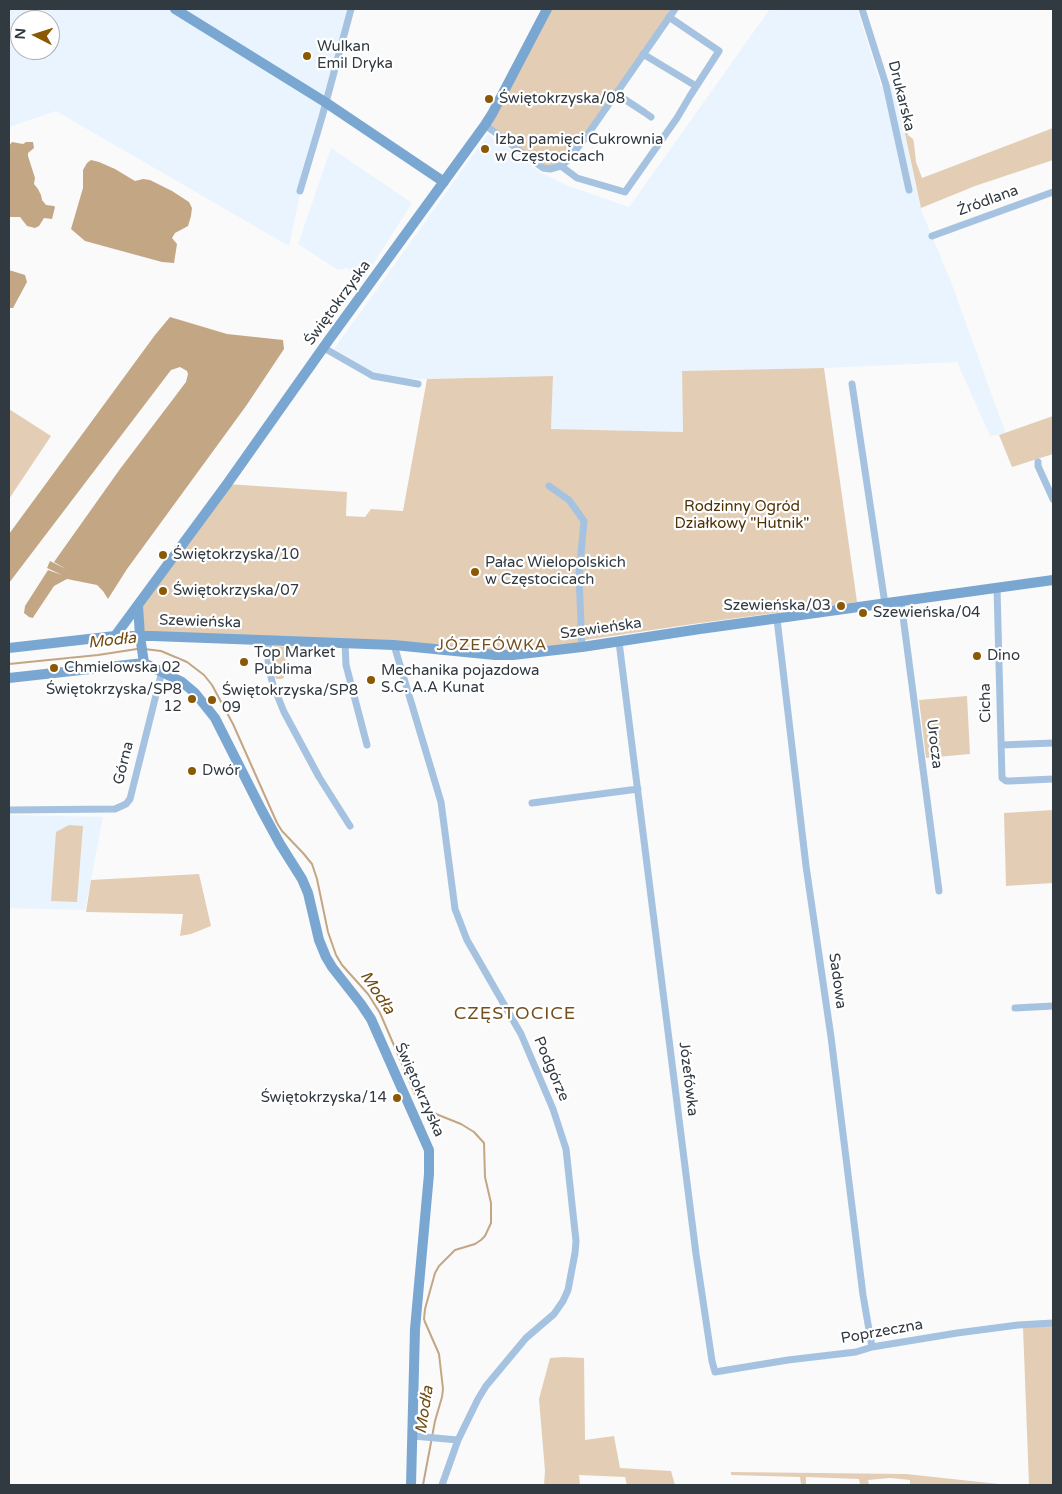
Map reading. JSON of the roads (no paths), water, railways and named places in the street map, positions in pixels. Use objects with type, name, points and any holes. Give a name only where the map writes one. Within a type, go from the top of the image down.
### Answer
[{"type":"street","points":[[175,9],[325,102],[410,160],[446,179]]},
{"type":"street","points":[[300,191],[351,9]]},
{"type":"street","name":"Świętokrzyska","points":[[114,636],[138,606],[485,125],[546,9]]},
{"type":"street","points":[[485,125],[543,168],[550,169],[561,166],[588,134],[675,9]]},
{"type":"street","name":"Drukarska","points":[[862,9],[886,85],[908,190]]},
{"type":"street","points":[[561,166],[577,178],[625,192],[677,118],[719,51],[669,17]]},
{"type":"street","points":[[643,54],[696,86]]},
{"type":"street","points":[[615,94],[651,117]]},
{"type":"street","name":"Źródlana","points":[[932,236],[1053,192]]},
{"type":"street","points":[[324,348],[373,376],[418,384]]},
{"type":"street","points":[[852,384],[885,604]]},
{"type":"street","points":[[1038,462],[1040,471],[1053,499]]},
{"type":"street","points":[[549,486],[569,500],[584,521],[579,574],[582,647]]},
{"type":"street","name":"Szewieńska","points":[[142,649],[269,640],[394,645],[495,655],[513,655],[619,642],[1053,580]]},
{"type":"street","name":"Cicha","points":[[997,588],[1002,778],[1006,781],[1053,779]]},
{"type":"street","name":"Urocza","points":[[901,601],[939,891]]},
{"type":"street","points":[[138,606],[142,649]]},
{"type":"street","name":"Sadowa","points":[[777,619],[806,866],[831,1037],[872,1347]]},
{"type":"street","points":[[9,648],[114,636],[142,649]]},
{"type":"street","points":[[269,640],[268,664],[273,684],[284,712],[314,769],[350,826]]},
{"type":"street","name":"Józefówka","points":[[619,642],[696,1254],[715,1372]]},
{"type":"street","points":[[345,643],[346,665],[366,745]]},
{"type":"street","name":"Podgórze","points":[[394,645],[441,802],[455,909],[467,940],[521,1034],[553,1109],[566,1149],[575,1227],[575,1253],[568,1290],[563,1302],[554,1314],[526,1338],[478,1398],[458,1440],[442,1485]]},
{"type":"street","points":[[9,678],[142,649]]},
{"type":"street","name":"Świętokrzyska","points":[[142,649],[162,671],[182,682],[195,693],[215,718],[261,810],[302,879],[308,893],[319,940],[326,957],[371,1019],[429,1150],[429,1174],[414,1329],[416,1436],[411,1485]]},
{"type":"street","name":"Górna","points":[[9,810],[115,809],[126,804],[130,799],[162,671]]},
{"type":"street","points":[[1001,744],[1053,742]]},
{"type":"street","points":[[532,802],[638,789]]},
{"type":"street","points":[[1015,1008],[1053,1006]]},
{"type":"street","name":"Poprzeczna","points":[[715,1372],[788,1360],[856,1352],[872,1347],[1018,1325],[1053,1322]]},
{"type":"street","points":[[416,1436],[458,1440]]},
{"type":"waterway","name":"Modła","points":[[9,664],[137,649]]},
{"type":"waterway","name":"Modła","points":[[144,649],[161,651],[187,662],[204,675],[212,685],[233,724],[277,823],[312,864],[328,932],[336,955],[342,965],[368,994],[380,1013],[415,1094],[431,1112],[461,1124],[474,1132],[484,1143],[485,1177],[491,1203],[491,1223],[481,1240],[475,1244],[455,1250],[439,1266],[435,1273],[425,1309],[424,1319],[439,1354],[443,1389],[423,1485]]},
{"type":"place","name":"Wulkan Emil Dryka","points":[[307,56]]},
{"type":"place","name":"Świętokrzyska/08","points":[[489,99]]},
{"type":"place","name":"Izba pamięci Cukrownia w Częstocicach","points":[[485,149]]},
{"type":"place","name":"Świętokrzyska/10","points":[[163,555]]},
{"type":"place","name":"Pałac Wielopolskich w Częstocicach","points":[[475,572]]},
{"type":"place","name":"Świętokrzyska/07","points":[[163,591]]},
{"type":"place","name":"Szewieńska/03","points":[[841,606]]},
{"type":"place","name":"Szewieńska/04","points":[[863,613]]},
{"type":"place","name":"Dino","points":[[977,656]]},
{"type":"place","name":"Top Market Publima","points":[[244,662]]},
{"type":"place","name":"Chmielowska 02","points":[[54,668]]},
{"type":"place","name":"Mechanika pojazdowa S.C. A.A Kunat","points":[[371,680]]},
{"type":"place","name":"Świętokrzyska/SP8 12","points":[[192,699]]},
{"type":"place","name":"Świętokrzyska/SP8 09","points":[[212,700]]},
{"type":"place","name":"Dwór","points":[[192,771]]},
{"type":"place","name":"Świętokrzyska/14","points":[[397,1098]]},
{"type":"district","name":"JÓZEFÓWKA","points":[[492,646]]},
{"type":"district","name":"CZĘSTOCICE","points":[[515,1014]]},
{"type":"park label","name":"Rodzinny Ogród Działkowy \"Hutnik\"","points":[[742,516]]}]
